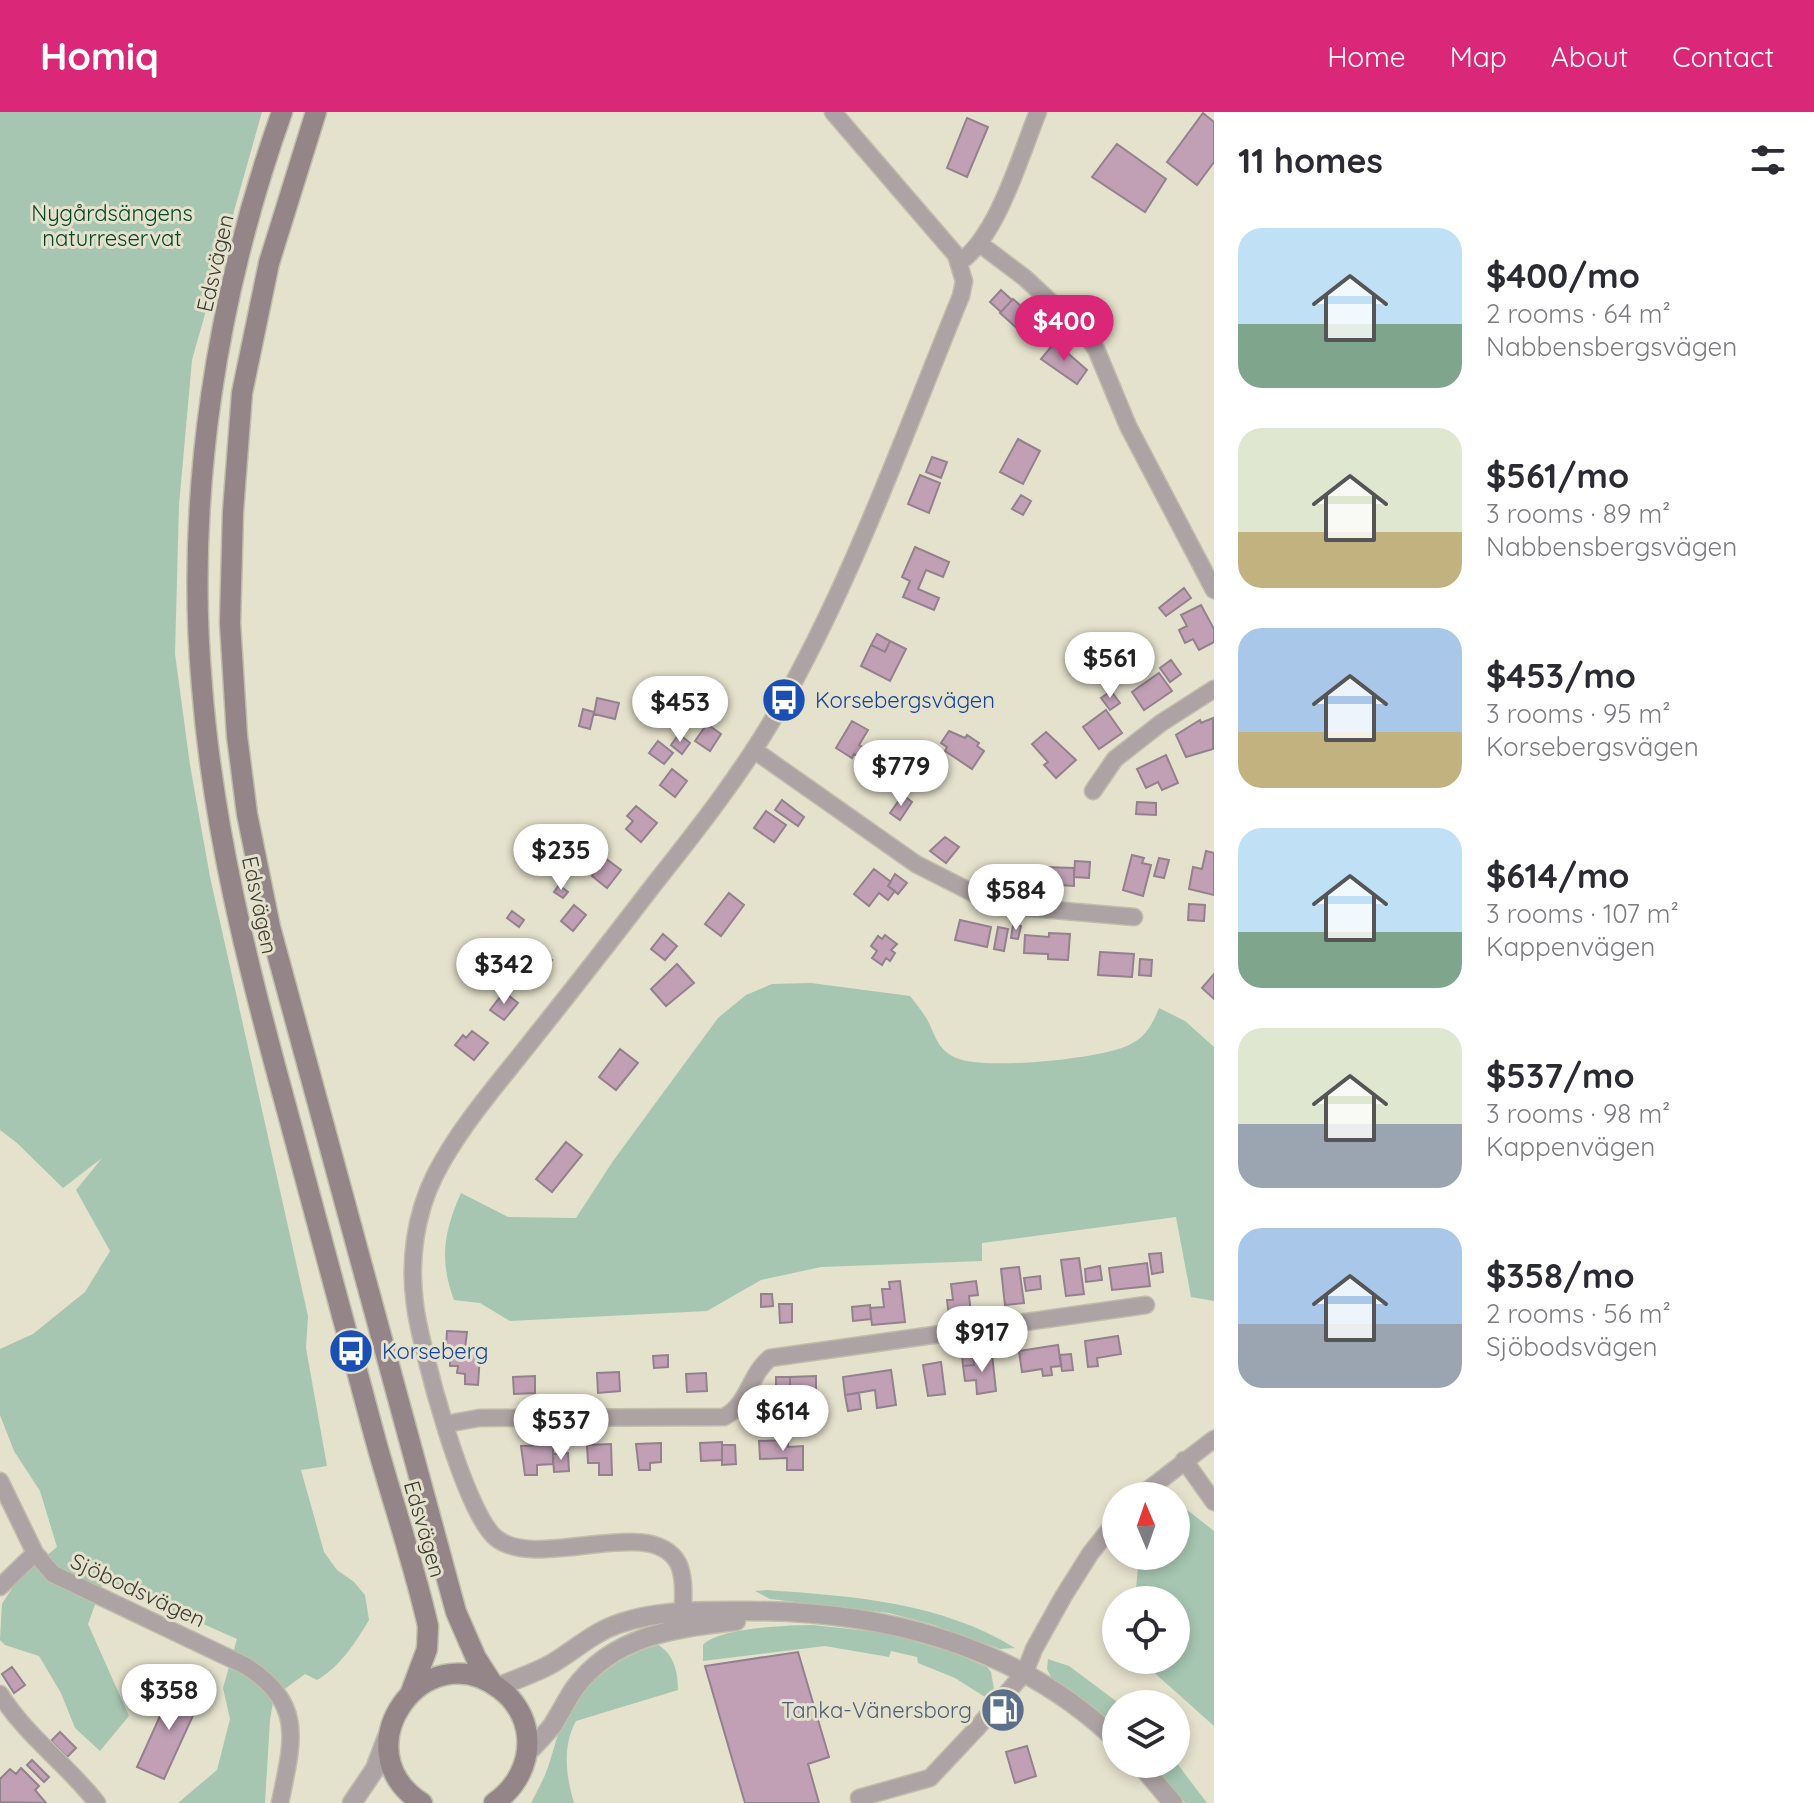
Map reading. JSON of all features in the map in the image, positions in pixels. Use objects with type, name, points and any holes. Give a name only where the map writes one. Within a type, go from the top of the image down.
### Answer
[{"type":"main road","name":"Edsvägen","points":[[282,112],[239,260],[210,393],[200,510],[198,629],[201,683],[213,792],[244,951],[428,1626],[427,1649],[411,1692],[394,1716],[389,1735]]},
{"type":"main road","name":"Edsvägen","points":[[316,112],[269,263],[242,393],[233,512],[230,623],[237,736],[247,814],[270,927],[456,1612],[476,1658],[522,1716],[527,1735],[526,1754]]},
{"type":"main road","points":[[411,1692],[429,1680],[450,1675],[472,1676],[495,1685]]},
{"type":"main road","points":[[389,1735],[389,1756],[396,1776],[408,1793],[422,1803]]},
{"type":"main road","points":[[494,1803],[513,1795],[526,1754]]},
{"type":"street","points":[[683,1612],[680,1567],[674,1557],[656,1545],[518,1547],[497,1539],[477,1514],[421,1339],[413,1284],[416,1231],[434,1177],[478,1110],[689,841],[754,750],[812,647],[862,540],[961,296],[964,281],[960,262],[947,242],[833,112]]},
{"type":"street","points":[[960,262],[980,244],[992,224],[1038,112]]},
{"type":"street","points":[[980,244],[1025,278],[1086,335],[1096,349],[1128,426],[1214,590]]},
{"type":"street","points":[[1093,791],[1115,759],[1161,723],[1214,689]]},
{"type":"street","points":[[754,750],[916,864],[977,895],[1019,907],[1134,917]]},
{"type":"street","points":[[446,1424],[479,1418],[724,1417],[736,1410],[762,1364],[770,1358],[1146,1305]]},
{"type":"street","points":[[1157,1482],[1214,1439]]},
{"type":"street","points":[[1184,1460],[1214,1502]]},
{"type":"street","name":"Sjöbodsvägen","points":[[0,1481],[35,1553],[53,1574],[246,1666],[274,1687],[289,1715],[291,1729],[289,1759],[280,1803]]},
{"type":"street","points":[[859,1798],[930,1778],[1025,1672],[1063,1597],[1102,1539]]},
{"type":"street","points":[[0,1587],[35,1553]]},
{"type":"street","points":[[495,1685],[531,1674],[592,1636],[620,1623],[644,1617],[683,1612],[810,1613],[865,1618],[961,1644],[1025,1672],[1102,1728]]},
{"type":"street","points":[[526,1754],[551,1728],[574,1689],[588,1673],[629,1642],[684,1627],[810,1613]]},
{"type":"street","points":[[476,1658],[491,1668],[531,1674]]},
{"type":"street","points":[[0,1694],[12,1714],[36,1741],[97,1803]]},
{"type":"street","points":[[352,1803],[375,1769],[389,1735]]},
{"type":"street","points":[[1152,1778],[1173,1803]]},
{"type":"green space","name":"Nygårdsängens naturreservat","points":[[0,112],[262,112],[192,360],[179,505],[175,654],[210,877],[308,1316],[306,1348],[327,1466],[301,1470],[324,1552],[337,1570],[365,1595],[369,1620],[347,1653],[325,1675],[317,1680],[305,1674],[274,1697],[265,1803],[178,1803],[217,1770],[230,1719],[223,1688],[237,1639],[104,1580],[88,1624],[129,1716],[100,1751],[75,1728],[61,1693],[39,1656],[5,1645],[0,1640],[2,1604],[18,1579],[57,1547],[40,1491],[14,1451],[0,1415],[0,1349],[33,1334],[85,1292],[110,1251],[76,1190],[102,1158],[63,1188],[0,1130]]},
{"type":"green space","points":[[811,983],[910,996],[940,1045],[952,1056],[966,1061],[1039,1062],[1114,1050],[1135,1042],[1144,1034],[1159,1008],[1185,1021],[1214,1047],[1214,1301],[1191,1297],[1176,1217],[982,1243],[982,1261],[821,1267],[761,1280],[707,1311],[510,1321],[480,1303],[454,1300],[445,1259],[447,1233],[461,1193],[508,1217],[576,1218],[613,1161],[718,1018],[746,995],[772,984]]},
{"type":"green space","points":[[1190,1512],[1214,1531],[1214,1726],[1190,1705],[1190,1690],[1174,1690],[1156,1674],[1190,1674],[1190,1586],[1136,1586],[1138,1570],[1190,1570]]},
{"type":"green space","points":[[755,1591],[863,1599],[926,1611],[957,1620],[1015,1648],[1000,1649],[934,1625],[889,1613],[770,1599]]},
{"type":"green space","points":[[813,1625],[885,1633],[951,1652],[987,1667],[994,1689],[985,1697],[955,1678],[918,1663],[917,1657],[891,1651],[889,1657],[825,1646],[703,1661],[703,1645],[723,1635],[755,1629]]},
{"type":"green space","points":[[658,1645],[668,1653],[674,1664],[678,1690],[576,1721],[567,1751],[574,1803],[531,1803],[574,1703],[594,1681],[617,1663]]},
{"type":"green space","points":[[1048,1659],[1069,1666],[1102,1691],[1102,1714],[1051,1677],[1047,1669]]},
{"type":"green space","points":[[1165,1778],[1188,1778],[1207,1803],[1185,1803]]},
{"type":"building","points":[[1203,113],[1214,122],[1214,162],[1197,185],[1167,162]]},
{"type":"building","points":[[967,118],[988,127],[967,177],[947,168]]},
{"type":"building","points":[[1117,144],[1166,179],[1145,212],[1092,177]]},
{"type":"building","points":[[1001,290],[1012,300],[1001,312],[990,302]]},
{"type":"building","points":[[1013,299],[1041,324],[1028,338],[1000,313]]},
{"type":"building","points":[[1055,342],[1087,370],[1077,384],[1041,359]]},
{"type":"building","points":[[1018,439],[1040,451],[1023,484],[1000,472]]},
{"type":"building","points":[[932,457],[947,462],[941,478],[926,472]]},
{"type":"building","points":[[920,475],[940,483],[929,513],[908,504]]},
{"type":"building","points":[[1021,495],[1031,501],[1023,515],[1012,509]]},
{"type":"building","points":[[915,547],[949,562],[943,577],[926,570],[918,589],[939,598],[934,610],[903,597],[910,581],[902,577]]},
{"type":"building","points":[[1184,588],[1191,598],[1166,616],[1159,608]]},
{"type":"building","points":[[1201,605],[1214,629],[1214,642],[1199,650],[1193,639],[1185,643],[1179,630],[1187,626],[1181,615]]},
{"type":"building","points":[[877,634],[890,641],[885,652],[871,645]]},
{"type":"building","points":[[890,641],[906,649],[890,681],[861,666],[871,645],[885,652]]},
{"type":"building","points":[[1171,660],[1181,674],[1170,682],[1160,668]]},
{"type":"building","points":[[1159,673],[1172,691],[1144,710],[1132,692]]},
{"type":"building","points":[[1111,691],[1120,703],[1110,710],[1101,698]]},
{"type":"building","points":[[597,698],[619,703],[615,719],[594,714]]},
{"type":"building","points":[[583,709],[594,712],[590,729],[579,726]]},
{"type":"building","points":[[1106,710],[1122,733],[1099,749],[1083,727]]},
{"type":"building","points":[[1213,718],[1213,749],[1186,757],[1176,735],[1200,720],[1201,723]]},
{"type":"building","points":[[852,721],[868,730],[859,745],[869,751],[864,760],[854,754],[852,758],[836,748]]},
{"type":"building","points":[[707,724],[721,734],[710,751],[695,741]]},
{"type":"building","points":[[949,731],[965,738],[967,735],[984,751],[972,769],[945,751],[947,747],[941,743]]},
{"type":"building","points":[[1046,732],[1076,760],[1056,778],[1044,765],[1048,762],[1032,744]]},
{"type":"building","points":[[679,734],[690,743],[682,754],[671,745]]},
{"type":"building","points":[[658,741],[673,753],[664,764],[649,753]]},
{"type":"building","points":[[1166,755],[1178,783],[1162,790],[1158,782],[1146,788],[1137,769]]},
{"type":"building","points":[[672,769],[687,781],[675,797],[660,785]]},
{"type":"building","points":[[903,795],[912,802],[900,820],[890,813]]},
{"type":"building","points":[[782,800],[804,817],[798,826],[775,810]]},
{"type":"building","points":[[1137,802],[1156,803],[1156,815],[1136,814]]},
{"type":"building","points":[[636,806],[657,823],[641,842],[626,829],[633,821],[627,816]]},
{"type":"building","points":[[766,811],[786,825],[774,842],[754,828]]},
{"type":"building","points":[[945,837],[959,847],[946,863],[930,851]]},
{"type":"building","points":[[1206,851],[1214,853],[1214,895],[1189,889],[1193,867],[1202,869]]},
{"type":"building","points":[[1132,855],[1144,858],[1142,863],[1151,865],[1143,896],[1123,890]]},
{"type":"building","points":[[599,858],[603,862],[605,858],[621,870],[607,888],[589,870]]},
{"type":"building","points":[[1159,858],[1169,860],[1164,878],[1154,876]]},
{"type":"building","points":[[1075,861],[1090,862],[1089,878],[1074,877]]},
{"type":"building","points":[[1044,867],[1074,868],[1074,886],[1043,884]]},
{"type":"building","points":[[874,869],[891,882],[888,886],[895,891],[888,900],[879,893],[869,906],[854,894]]},
{"type":"building","points":[[895,874],[907,883],[898,894],[888,886]]},
{"type":"building","points":[[559,885],[568,892],[563,898],[554,892]]},
{"type":"building","points":[[729,893],[744,905],[721,936],[705,924]]},
{"type":"building","points":[[1189,904],[1205,905],[1204,921],[1188,920]]},
{"type":"building","points":[[574,905],[586,915],[573,931],[561,921]]},
{"type":"building","points":[[512,911],[524,920],[519,927],[507,918]]},
{"type":"building","points":[[960,920],[991,927],[987,947],[955,940]]},
{"type":"building","points":[[1013,925],[1021,926],[1018,939],[1011,938]]},
{"type":"building","points":[[998,927],[1008,929],[1004,951],[994,949]]},
{"type":"building","points":[[1049,933],[1070,934],[1068,960],[1048,959],[1048,954],[1024,953],[1025,935],[1049,937]]},
{"type":"building","points":[[663,934],[677,946],[665,960],[651,949]]},
{"type":"building","points":[[885,935],[897,944],[891,950],[895,953],[890,961],[886,958],[882,965],[872,958],[877,951],[871,946],[878,936],[882,939]]},
{"type":"building","points":[[537,949],[552,960],[539,976],[525,965]]},
{"type":"building","points":[[1100,952],[1134,954],[1132,977],[1098,975]]},
{"type":"building","points":[[1140,959],[1152,960],[1151,976],[1139,975]]},
{"type":"building","points":[[477,960],[487,968],[483,973],[473,966]]},
{"type":"building","points":[[677,964],[694,983],[666,1006],[651,989]]},
{"type":"building","points":[[1214,974],[1214,999],[1202,988]]},
{"type":"building","points":[[504,992],[518,1003],[504,1020],[490,1010]]},
{"type":"building","points":[[472,1031],[488,1043],[474,1060],[455,1045],[463,1035],[466,1038]]},
{"type":"building","points":[[620,1049],[638,1063],[616,1090],[599,1077]]},
{"type":"building","points":[[566,1142],[582,1155],[552,1192],[536,1179]]},
{"type":"building","points":[[1161,1253],[1163,1272],[1152,1274],[1149,1254]]},
{"type":"building","points":[[1079,1258],[1084,1294],[1066,1296],[1061,1260]]},
{"type":"building","points":[[1147,1263],[1150,1286],[1112,1290],[1109,1268]]},
{"type":"building","points":[[1100,1266],[1102,1280],[1086,1282],[1085,1269]]},
{"type":"building","points":[[1019,1267],[1024,1303],[1005,1305],[1001,1269]]},
{"type":"building","points":[[1040,1276],[1041,1289],[1026,1291],[1024,1278]]},
{"type":"building","points":[[900,1281],[905,1322],[872,1325],[870,1308],[884,1307],[882,1289],[890,1289],[889,1282]]},
{"type":"building","points":[[976,1281],[978,1295],[969,1296],[971,1313],[949,1316],[947,1300],[953,1300],[951,1284]]},
{"type":"building","points":[[761,1294],[772,1294],[773,1306],[761,1307]]},
{"type":"building","points":[[779,1304],[792,1304],[792,1322],[780,1323]]},
{"type":"building","points":[[870,1305],[871,1319],[853,1321],[852,1307]]},
{"type":"building","points":[[447,1331],[467,1332],[465,1349],[446,1347]]},
{"type":"building","points":[[1118,1336],[1121,1354],[1097,1358],[1098,1366],[1088,1367],[1085,1341]]},
{"type":"building","points":[[1058,1345],[1061,1366],[1051,1367],[1052,1375],[1043,1376],[1042,1369],[1022,1372],[1019,1351]]},
{"type":"building","points":[[973,1353],[974,1365],[963,1366],[962,1354]]},
{"type":"building","points":[[459,1354],[480,1355],[478,1385],[465,1384],[465,1374],[457,1373],[458,1366],[450,1366],[450,1359],[459,1359]]},
{"type":"building","points":[[992,1354],[996,1391],[977,1394],[976,1380],[965,1381],[963,1366],[974,1365],[973,1356]]},
{"type":"building","points":[[1071,1354],[1073,1370],[1062,1371],[1060,1355]]},
{"type":"building","points":[[668,1355],[668,1367],[654,1368],[653,1356]]},
{"type":"building","points":[[941,1362],[945,1394],[928,1396],[923,1365]]},
{"type":"building","points":[[891,1370],[896,1405],[877,1408],[875,1390],[845,1395],[843,1377]]},
{"type":"building","points":[[619,1372],[620,1391],[598,1393],[597,1373]]},
{"type":"building","points":[[706,1373],[707,1391],[687,1392],[686,1374]]},
{"type":"building","points":[[535,1376],[535,1393],[514,1394],[513,1377]]},
{"type":"building","points":[[816,1376],[816,1394],[790,1394],[790,1377]]},
{"type":"building","points":[[776,1377],[790,1377],[790,1388],[776,1388]]},
{"type":"building","points":[[790,1388],[790,1411],[770,1411],[769,1389]]},
{"type":"building","points":[[859,1393],[861,1409],[848,1411],[845,1395]]},
{"type":"building","points":[[788,1440],[788,1447],[803,1446],[803,1470],[787,1470],[787,1458],[760,1459],[759,1441]]},
{"type":"building","points":[[722,1442],[722,1460],[701,1461],[700,1443]]},
{"type":"building","points":[[661,1443],[661,1462],[650,1463],[650,1470],[639,1470],[636,1444]]},
{"type":"building","points":[[611,1444],[612,1475],[599,1475],[599,1463],[588,1463],[587,1445]]},
{"type":"building","points":[[553,1445],[553,1464],[537,1465],[537,1475],[525,1475],[521,1446]]},
{"type":"building","points":[[722,1445],[735,1445],[736,1464],[722,1465]]},
{"type":"building","points":[[568,1453],[569,1471],[554,1472],[553,1454]]},
{"type":"building","points":[[798,1652],[829,1757],[808,1764],[819,1803],[745,1803],[705,1666]]},
{"type":"building","points":[[12,1667],[25,1685],[14,1693],[2,1674]]},
{"type":"building","points":[[174,1685],[201,1698],[164,1779],[137,1767]]},
{"type":"building","points":[[60,1732],[76,1748],[67,1757],[51,1741]]},
{"type":"building","points":[[1027,1746],[1036,1776],[1015,1783],[1006,1752]]},
{"type":"building","points":[[32,1760],[49,1777],[44,1782],[27,1765]]},
{"type":"building","points":[[21,1768],[39,1786],[35,1790],[46,1803],[0,1802],[0,1779],[10,1769],[16,1774]]},
{"type":"place","name":"Korsebergsvägen","points":[[784,700]]},
{"type":"place","name":"Korseberg","points":[[351,1351]]},
{"type":"place","name":"Tanka-Vänersborg","points":[[1003,1710]]}]
